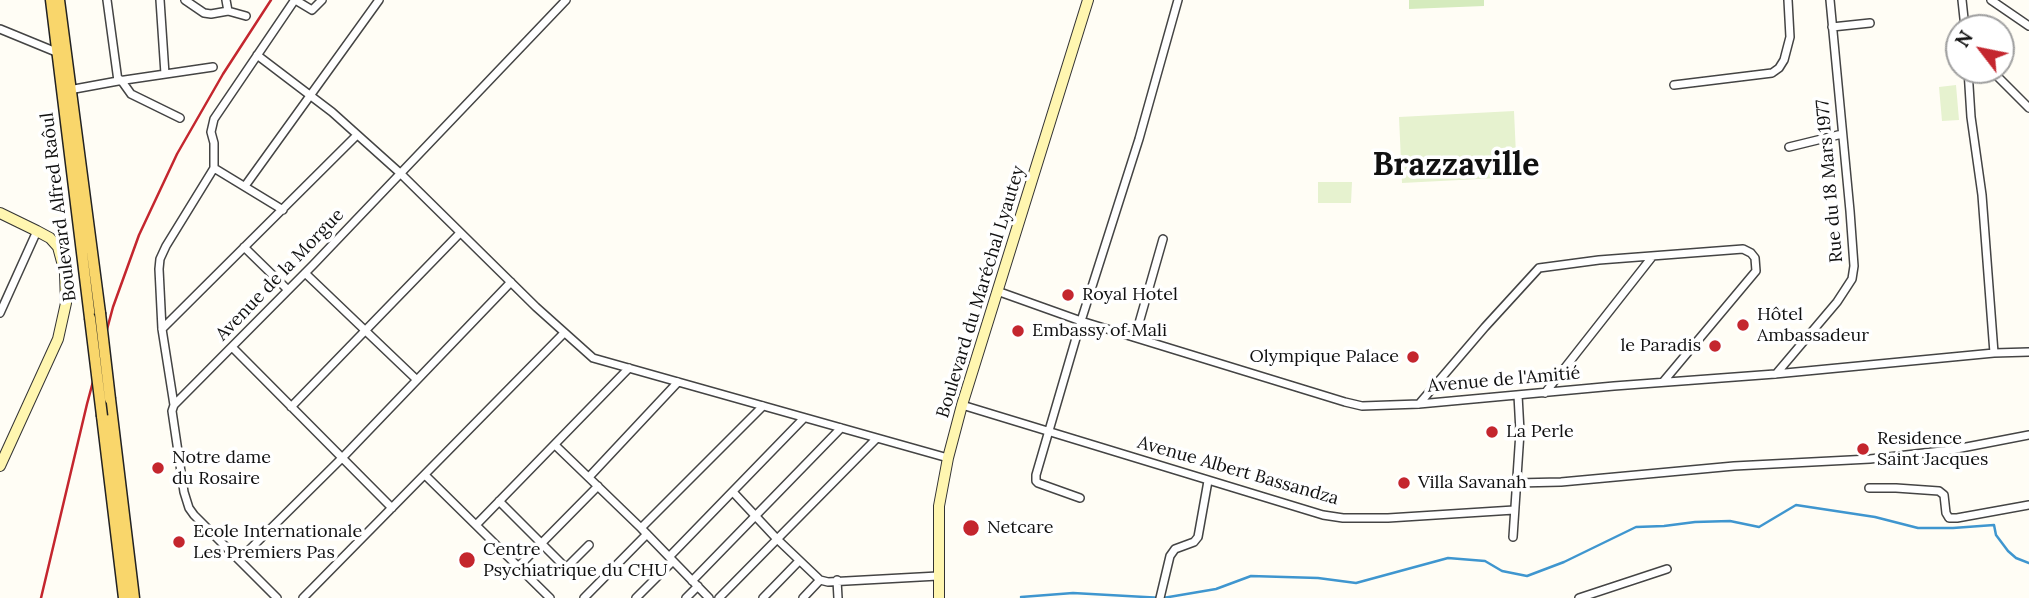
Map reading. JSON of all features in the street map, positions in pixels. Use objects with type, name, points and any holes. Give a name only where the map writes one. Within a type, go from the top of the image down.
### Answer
[{"type":"main road","points":[[51,0],[62,55]]},
{"type":"main road","points":[[59,0],[62,55]]},
{"type":"main road","name":"Boulevard du Maréchal Lyautey","points":[[939,598],[939,506],[948,458],[962,405],[1088,0]]},
{"type":"main road","name":"Boulevard Alfred Raôul","points":[[62,55],[95,315]]},
{"type":"main road","points":[[0,213],[50,238],[58,247],[65,274],[66,303],[58,339],[3,451],[0,466]]},
{"type":"main road","points":[[95,315],[110,399],[134,598]]},
{"type":"main road","points":[[95,315],[102,416],[124,598]]},
{"type":"street","points":[[107,0],[119,80],[131,94],[180,118]]},
{"type":"street","points":[[160,0],[164,74]]},
{"type":"street","points":[[185,0],[204,13],[228,11],[246,16]]},
{"type":"street","points":[[226,0],[228,11]]},
{"type":"street","points":[[277,598],[189,508],[184,492],[172,411],[174,405],[162,329],[159,269],[166,246],[214,168],[215,143],[211,127],[294,1],[312,10],[322,0]]},
{"type":"street","points":[[245,186],[379,0]]},
{"type":"street","name":"Avenue de la Morgue","points":[[174,405],[305,273],[566,0]]},
{"type":"street","points":[[1080,498],[1041,485],[1036,481],[1036,475],[1081,321],[1139,139],[1178,0]]},
{"type":"street","points":[[1674,85],[1772,74],[1784,60],[1790,37],[1788,0]]},
{"type":"street","name":"Rue du 18 Mars 1977","points":[[1775,374],[1837,302],[1852,279],[1854,266],[1830,0]]},
{"type":"street","points":[[1991,0],[2029,26]]},
{"type":"street","points":[[1832,27],[1870,23]]},
{"type":"street","points":[[0,29],[62,55]]},
{"type":"street","points":[[257,55],[310,94],[400,173],[593,358],[948,458]]},
{"type":"street","points":[[67,90],[213,67]]},
{"type":"street","points":[[1969,84],[1982,195],[1994,353]]},
{"type":"street","points":[[2004,84],[2029,108]]},
{"type":"street","points":[[1789,148],[1842,134]]},
{"type":"street","points":[[162,329],[357,135]]},
{"type":"street","points":[[214,168],[283,210]]},
{"type":"street","points":[[0,313],[37,231]]},
{"type":"street","points":[[291,407],[460,233]]},
{"type":"street","points":[[1135,337],[1163,239]]},
{"type":"street","points":[[244,247],[288,290]]},
{"type":"street","points":[[1419,404],[1539,268],[1743,249],[1751,253],[1755,258],[1756,271],[1662,382]]},
{"type":"street","points":[[1545,393],[1651,257]]},
{"type":"street","points":[[305,273],[417,380]]},
{"type":"street","points":[[239,560],[511,282]]},
{"type":"street","name":"Avenue de l'Amitié","points":[[997,291],[1081,321],[1362,406],[1518,396],[2029,352]]},
{"type":"street","points":[[303,598],[564,333]]},
{"type":"street","points":[[232,347],[392,508]]},
{"type":"street","points":[[476,525],[629,368]]},
{"type":"street","points":[[589,477],[678,382]]},
{"type":"street","points":[[1513,537],[1520,432],[1518,396]]},
{"type":"street","points":[[584,598],[763,405]]},
{"type":"street","name":"Avenue Albert Bassandza","points":[[962,405],[1308,512],[1343,518],[1388,518],[1514,510]]},
{"type":"street","points":[[636,598],[804,418]]},
{"type":"street","points":[[686,598],[695,583],[755,517],[841,428]]},
{"type":"street","points":[[1516,484],[1870,458],[1951,450],[2029,435]]},
{"type":"street","points":[[719,598],[876,439]]},
{"type":"street","points":[[555,445],[709,598]]},
{"type":"street","points":[[425,475],[550,598]]},
{"type":"street","points":[[1160,598],[1172,552],[1194,542],[1198,537],[1208,481]]},
{"type":"street","points":[[519,566],[598,486]]},
{"type":"street","points":[[1869,488],[1939,491],[1944,495],[1946,513],[1949,517],[1957,518],[2029,505]]},
{"type":"street","points":[[733,492],[820,580],[828,582],[938,576]]},
{"type":"street","points":[[499,501],[574,576]]},
{"type":"street","points":[[566,568],[589,545]]},
{"type":"street","points":[[763,598],[799,561]]},
{"type":"street","points":[[1579,598],[1667,569]]},
{"type":"street","points":[[803,598],[820,580]]},
{"type":"street","points":[[837,580],[838,598]]},
{"type":"green space","points":[[1409,0],[1484,0],[1484,6],[1409,9]]},
{"type":"green space","points":[[1956,85],[1959,120],[1942,121],[1939,87]]},
{"type":"green space","points":[[1514,111],[1517,177],[1402,183],[1399,117]]},
{"type":"green space","points":[[1318,182],[1352,182],[1351,203],[1318,203]]},
{"type":"waterway","points":[[1021,597],[1073,593],[1163,598],[1216,589],[1251,576],[1318,578],[1356,583],[1448,558],[1485,561],[1502,571],[1527,576],[1564,562],[1636,527],[1730,521],[1759,527],[1796,505],[1875,517],[1918,528],[1994,525],[1996,535],[2008,551],[2016,558],[2029,563]]},
{"type":"railway","points":[[41,598],[113,307],[139,235],[177,154],[223,74],[271,0]]},
{"type":"place","name":"Royal Hotel","points":[[1068,295]]},
{"type":"place","name":"Hôtel Ambassadeur","points":[[1743,325]]},
{"type":"place","name":"Embassy of Mali","points":[[1018,331]]},
{"type":"place","name":"le Paradis","points":[[1715,346]]},
{"type":"place","name":"Olympique Palace","points":[[1413,357]]},
{"type":"place","name":"La Perle","points":[[1492,432]]},
{"type":"place","name":"Residence Saint Jacques","points":[[1863,449]]},
{"type":"place","name":"Notre dame du Rosaire","points":[[158,468]]},
{"type":"place","name":"Villa Savanah","points":[[1404,483]]},
{"type":"place","name":"Netcare","points":[[971,528]]},
{"type":"place","name":"Ecole Internationale Les Premiers Pas","points":[[179,542]]},
{"type":"place","name":"Centre Psychiatrique du CHU","points":[[467,560]]},
{"type":"district","name":"Brazzaville","points":[[1456,166]]}]
